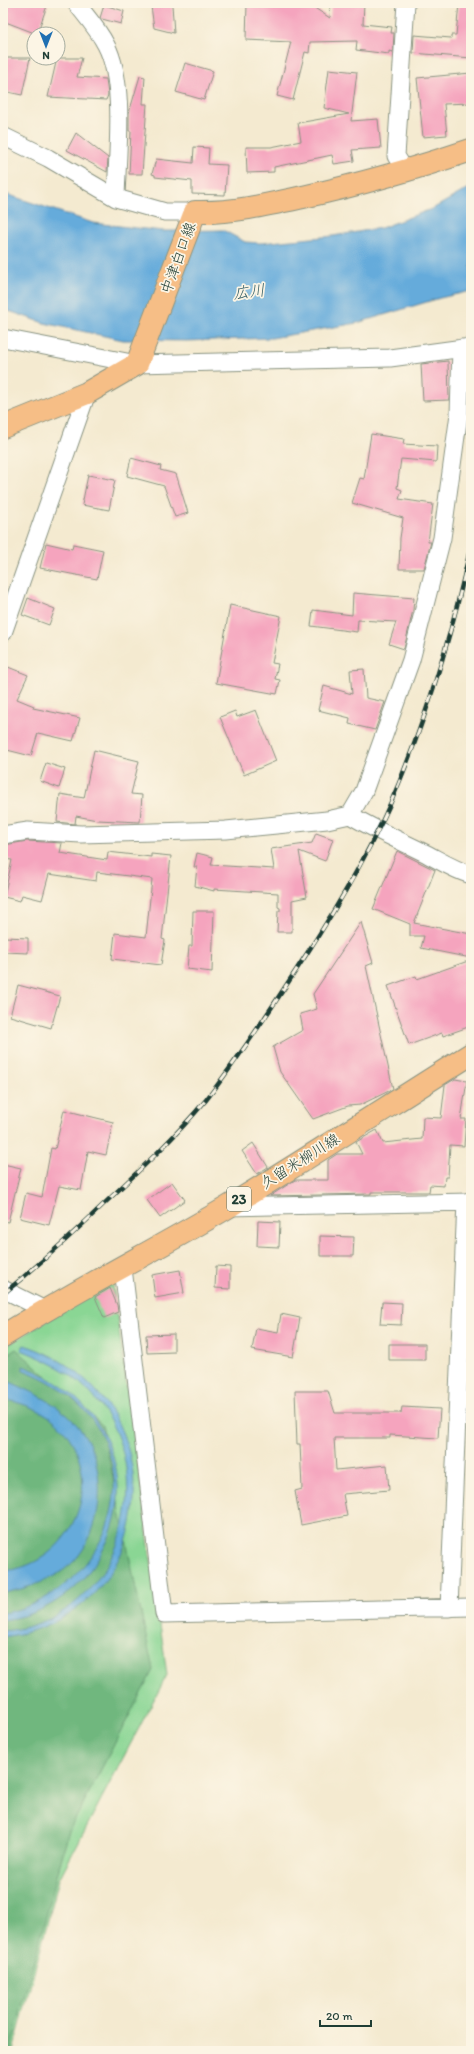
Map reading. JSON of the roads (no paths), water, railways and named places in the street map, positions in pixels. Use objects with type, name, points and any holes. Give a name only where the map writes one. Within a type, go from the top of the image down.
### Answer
[{"type":"main road","name":"中津白口線","points":[[140,359],[195,212],[219,212],[263,206],[406,172],[471,150]]},
{"type":"main road","points":[[3,427],[87,393],[140,359]]},
{"type":"main road","name":"久留米柳川線","points":[[3,1336],[40,1313],[124,1268],[228,1207],[471,1054]]},
{"type":"street","points":[[76,3],[92,23],[106,45],[114,66],[118,102],[116,198]]},
{"type":"street","points":[[406,3],[396,156],[406,172]]},
{"type":"street","points":[[3,136],[48,158],[116,198],[165,212],[195,212]]},
{"type":"street","points":[[3,338],[140,359],[390,358],[466,347],[459,414],[442,538],[411,660],[364,791],[350,815]]},
{"type":"street","points":[[3,633],[87,393]]},
{"type":"street","points":[[3,835],[28,832],[110,833],[226,830],[327,820],[350,815],[377,832],[426,854],[454,870],[471,875]]},
{"type":"street","points":[[228,1207],[468,1202],[449,1608]]},
{"type":"street","points":[[124,1268],[164,1614],[471,1607]]},
{"type":"street","points":[[3,1289],[41,1308],[40,1313]]},
{"type":"water","name":"広川","points":[[471,187],[471,291],[440,298],[357,323],[272,338],[186,341],[123,340],[44,323],[3,309],[3,193],[93,223],[163,231],[223,230],[245,242],[260,243],[333,236],[381,228],[434,208]]},
{"type":"water","points":[[24,1345],[74,1370],[109,1408],[129,1453],[134,1501],[124,1548],[98,1589],[58,1620],[3,1637],[3,1631],[40,1623],[71,1606],[96,1582],[114,1552],[125,1518],[127,1483],[121,1448],[106,1414],[98,1402],[79,1382],[58,1367],[21,1350]]},
{"type":"water","points":[[23,1366],[53,1381],[78,1401],[98,1424],[111,1451],[118,1480],[117,1510],[108,1540],[90,1570],[82,1580],[62,1597],[40,1610],[16,1618],[3,1620],[3,1613],[31,1605],[57,1591],[79,1571],[96,1548],[108,1522],[114,1494],[112,1465],[102,1436],[88,1414],[79,1404],[58,1388],[23,1370]]},
{"type":"water","points":[[3,1379],[43,1398],[61,1410],[77,1425],[87,1440],[94,1457],[98,1476],[99,1496],[97,1515],[91,1533],[83,1550],[71,1564],[56,1575],[39,1583],[4,1593],[3,1571],[27,1565],[48,1554],[64,1537],[76,1517],[82,1495],[82,1472],[76,1449],[57,1422],[35,1409],[3,1399]]},
{"type":"railway","points":[[3,1294],[44,1260],[158,1152],[195,1113],[244,1048],[281,994],[317,937],[356,873],[379,829],[399,783],[431,696],[457,606],[471,545]]}]
